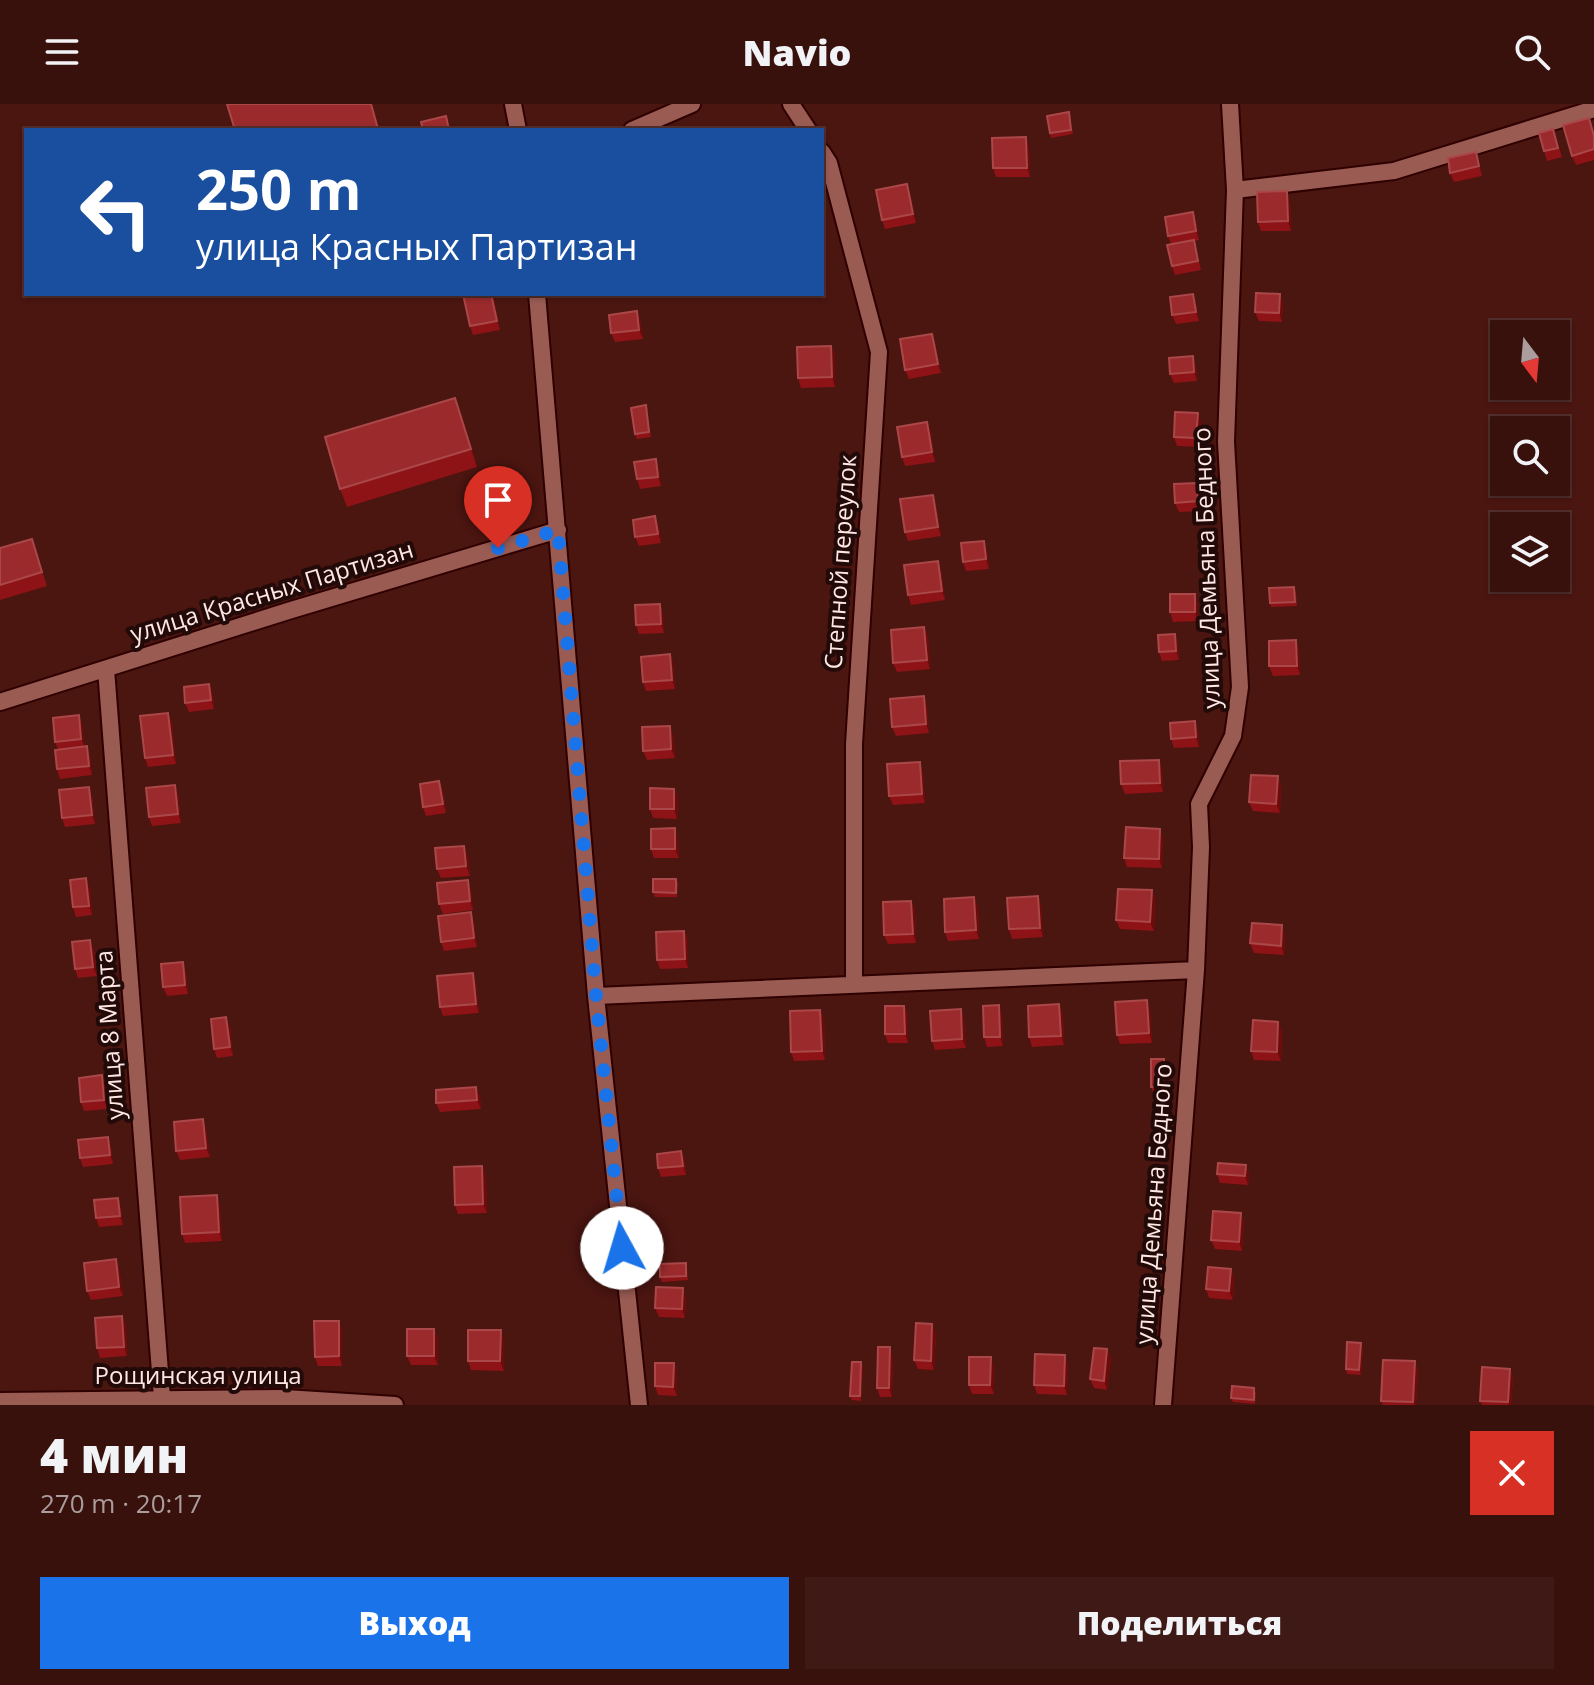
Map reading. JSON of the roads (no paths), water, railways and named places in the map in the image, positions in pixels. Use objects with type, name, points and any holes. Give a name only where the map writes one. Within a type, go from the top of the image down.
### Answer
[{"type":"street","points":[[513,104],[518,128]]},
{"type":"street","points":[[637,128],[692,104]]},
{"type":"street","points":[[791,104],[807,128]]},
{"type":"street","name":"улица Демьяна Бедного","points":[[1163,1405],[1196,970],[1201,847],[1199,804],[1233,736],[1240,687],[1226,442],[1235,190],[1230,104]]},
{"type":"street","points":[[1235,190],[1394,171],[1594,109]]},
{"type":"street","name":"Степной переулок","points":[[824,155],[829,163],[879,352],[854,744],[854,983]]},
{"type":"street","points":[[537,296],[596,996],[639,1405]]},
{"type":"street","name":"улица Красных Партизан","points":[[0,702],[303,606],[558,530]]},
{"type":"street","name":"улица 8 Марта","points":[[106,669],[162,1398]]},
{"type":"street","points":[[596,996],[1196,970]]},
{"type":"street","name":"Рощинская улица","points":[[0,1401],[285,1398],[395,1405]]}]
